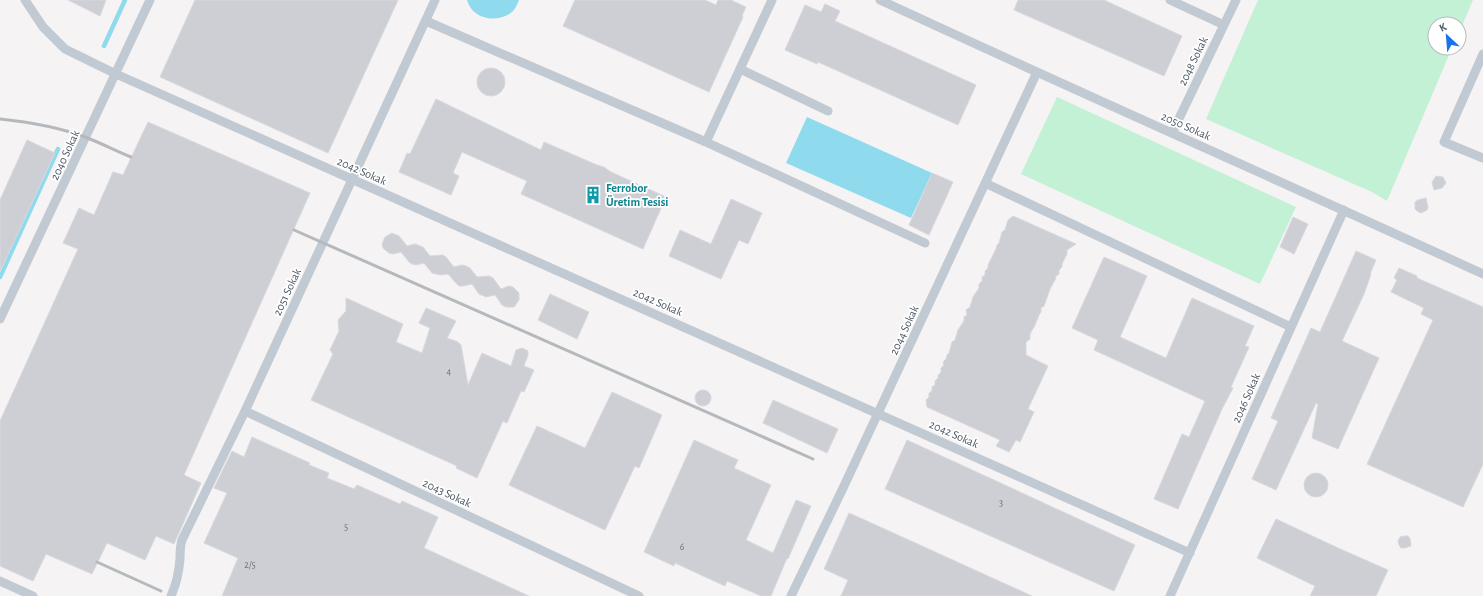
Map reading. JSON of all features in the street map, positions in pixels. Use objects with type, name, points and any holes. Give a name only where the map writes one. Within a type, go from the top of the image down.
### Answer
[{"type":"lane","name":"2042 Sokak","points":[[25,0],[43,27],[65,48],[116,74],[1190,553]]},
{"type":"lane","name":"2040 Sokak","points":[[0,319],[150,0]]},
{"type":"lane","name":"2051 Sokak","points":[[171,596],[177,577],[182,540],[246,412],[435,0]]},
{"type":"lane","points":[[706,142],[772,0]]},
{"type":"lane","name":"2050 Sokak","points":[[880,0],[898,4],[1036,72],[1483,274]]},
{"type":"lane","points":[[1170,0],[1224,25]]},
{"type":"lane","name":"2048 Sokak","points":[[1172,133],[1236,0]]},
{"type":"lane","points":[[426,21],[706,142],[926,243]]},
{"type":"lane","points":[[1483,54],[1444,142],[1483,158]]},
{"type":"lane","points":[[740,69],[828,111]]},
{"type":"lane","name":"2044 Sokak","points":[[791,596],[878,414],[1036,72]]},
{"type":"lane","points":[[985,183],[1291,327]]},
{"type":"lane","name":"2046 Sokak","points":[[1170,596],[1344,210]]},
{"type":"lane","name":"2043 Sokak","points":[[246,412],[639,596]]},
{"type":"lane","points":[[0,581],[33,596]]},
{"type":"green space","points":[[1258,0],[1473,0],[1466,16],[1427,16],[1427,56],[1449,56],[1387,201],[1372,192],[1206,119]]},
{"type":"green space","points":[[1057,97],[1296,207],[1260,284],[1021,174]]},
{"type":"water","points":[[467,0],[519,0],[513,11],[501,18],[494,19],[480,16],[474,12]]},
{"type":"water","points":[[807,117],[932,173],[911,218],[786,163]]},
{"type":"building","points":[[68,0],[106,0],[100,16]]},
{"type":"building","points":[[195,0],[398,0],[328,153],[160,77]]},
{"type":"building","points":[[575,0],[705,0],[716,5],[718,0],[731,0],[746,7],[742,16],[743,17],[709,92],[563,26]]},
{"type":"building","points":[[1018,0],[1104,0],[1182,36],[1164,76],[1014,10]]},
{"type":"building","points":[[825,4],[840,11],[835,21],[976,85],[958,125],[818,62],[817,64],[785,50],[805,5],[821,12]]},
{"type":"building","points":[[491,68],[501,72],[505,82],[501,92],[491,96],[481,92],[477,82],[481,72]]},
{"type":"building","points":[[436,99],[541,150],[544,142],[604,167],[611,172],[666,197],[643,249],[521,194],[527,181],[462,152],[453,173],[459,176],[451,195],[399,172],[407,153],[410,154]]},
{"type":"building","points":[[148,122],[310,193],[184,475],[201,483],[174,544],[156,536],[145,560],[107,543],[92,574],[46,554],[33,581],[0,566],[0,421],[78,249],[63,243],[79,208],[94,215],[113,172],[123,175]]},
{"type":"building","points":[[27,140],[55,153],[0,272],[0,200]]},
{"type":"building","points":[[932,173],[953,182],[929,235],[909,225]]},
{"type":"building","points":[[1436,176],[1443,177],[1446,183],[1442,188],[1434,190],[1432,182]]},
{"type":"building","points":[[1426,198],[1428,207],[1427,210],[1421,213],[1417,211],[1415,209],[1415,202]]},
{"type":"building","points":[[731,199],[762,213],[748,244],[739,240],[721,279],[669,256],[680,230],[711,244]]},
{"type":"building","points":[[1013,216],[1076,244],[1067,250],[1062,267],[1059,270],[1059,274],[1056,276],[1044,306],[1041,308],[1041,312],[1030,334],[1030,339],[1026,342],[1026,355],[1048,366],[1028,409],[1034,412],[1020,442],[1016,440],[1009,452],[996,446],[1000,440],[927,407],[926,400],[929,397],[929,393],[932,391],[932,387],[935,385],[938,375],[941,372],[941,368],[944,365],[943,362],[946,359],[952,342],[955,340],[958,330],[964,321],[964,317],[967,315],[966,310],[970,307],[973,297],[979,288],[979,284],[982,281],[982,277],[985,275],[985,271],[988,268],[988,265],[999,243],[1002,232],[1005,230],[1008,220]]},
{"type":"building","points":[[1293,217],[1308,224],[1294,254],[1280,247]]},
{"type":"building","points":[[392,233],[399,236],[407,246],[415,244],[423,247],[430,256],[443,255],[454,267],[462,265],[466,266],[470,268],[477,277],[489,276],[493,278],[501,289],[509,286],[513,287],[519,293],[519,300],[514,307],[506,307],[502,305],[495,295],[486,297],[479,294],[472,284],[459,286],[448,274],[440,275],[432,273],[424,263],[416,265],[412,264],[401,252],[393,254],[389,253],[383,248],[382,244],[385,237]]},
{"type":"building","points":[[1356,251],[1376,260],[1364,294],[1342,341],[1379,358],[1338,449],[1312,438],[1318,404],[1316,403],[1276,490],[1252,479],[1278,421],[1271,418],[1311,328],[1320,332]]},
{"type":"building","points":[[1104,257],[1147,276],[1120,337],[1166,358],[1192,298],[1254,326],[1245,346],[1249,347],[1231,387],[1233,388],[1222,409],[1178,509],[1154,499],[1182,434],[1189,437],[1205,401],[1094,350],[1098,340],[1072,328]]},
{"type":"building","points":[[1399,268],[1417,276],[1417,278],[1483,307],[1483,464],[1463,507],[1367,464],[1433,320],[1421,314],[1424,308],[1391,292],[1397,280],[1394,278]]},
{"type":"building","points":[[550,294],[589,312],[577,339],[538,320]]},
{"type":"building","points":[[346,298],[403,324],[396,342],[422,353],[430,328],[419,323],[426,308],[456,321],[447,338],[458,342],[461,345],[468,385],[482,353],[511,366],[516,350],[522,348],[528,351],[524,366],[534,370],[524,392],[521,391],[507,423],[503,421],[477,478],[456,468],[457,466],[311,400],[333,354],[330,350],[339,331],[338,320],[346,311]]},
{"type":"building","points":[[703,390],[710,395],[711,398],[706,405],[703,406],[696,401],[695,398],[700,391]]},
{"type":"building","points":[[612,392],[662,415],[639,468],[635,466],[605,530],[509,485],[537,426],[585,448]]},
{"type":"building","points":[[773,400],[838,429],[827,453],[763,423]]},
{"type":"building","points":[[252,437],[310,463],[309,465],[329,473],[327,478],[354,489],[357,485],[400,504],[402,501],[438,517],[424,548],[529,596],[222,596],[238,558],[204,543],[227,493],[214,488],[232,451],[244,457]]},
{"type":"building","points":[[694,440],[738,460],[734,468],[771,485],[746,540],[773,553],[796,500],[811,506],[771,596],[761,596],[727,581],[725,586],[675,563],[674,566],[644,552]]},
{"type":"building","points":[[907,440],[1135,545],[1114,591],[885,489]]},
{"type":"building","points":[[1316,473],[1325,476],[1328,485],[1325,494],[1316,497],[1307,494],[1304,485],[1307,476]]},
{"type":"building","points":[[849,513],[1032,596],[841,596],[848,580],[824,569]]},
{"type":"building","points":[[1276,519],[1388,570],[1376,596],[1310,596],[1315,586],[1257,558]]},
{"type":"building","points":[[1408,536],[1411,546],[1401,548],[1398,541],[1400,537]]},
{"type":"waterway","points":[[104,46],[125,0]]},
{"type":"waterway","points":[[0,277],[58,149]]},
{"type":"railway","points":[[0,119],[33,123],[75,133],[131,157]]},
{"type":"railway","points":[[294,230],[813,459]]},
{"type":"railway","points":[[97,562],[161,591]]},
{"type":"place","name":"Ferrobor Üretim Tesisi","points":[[593,195]]}]
